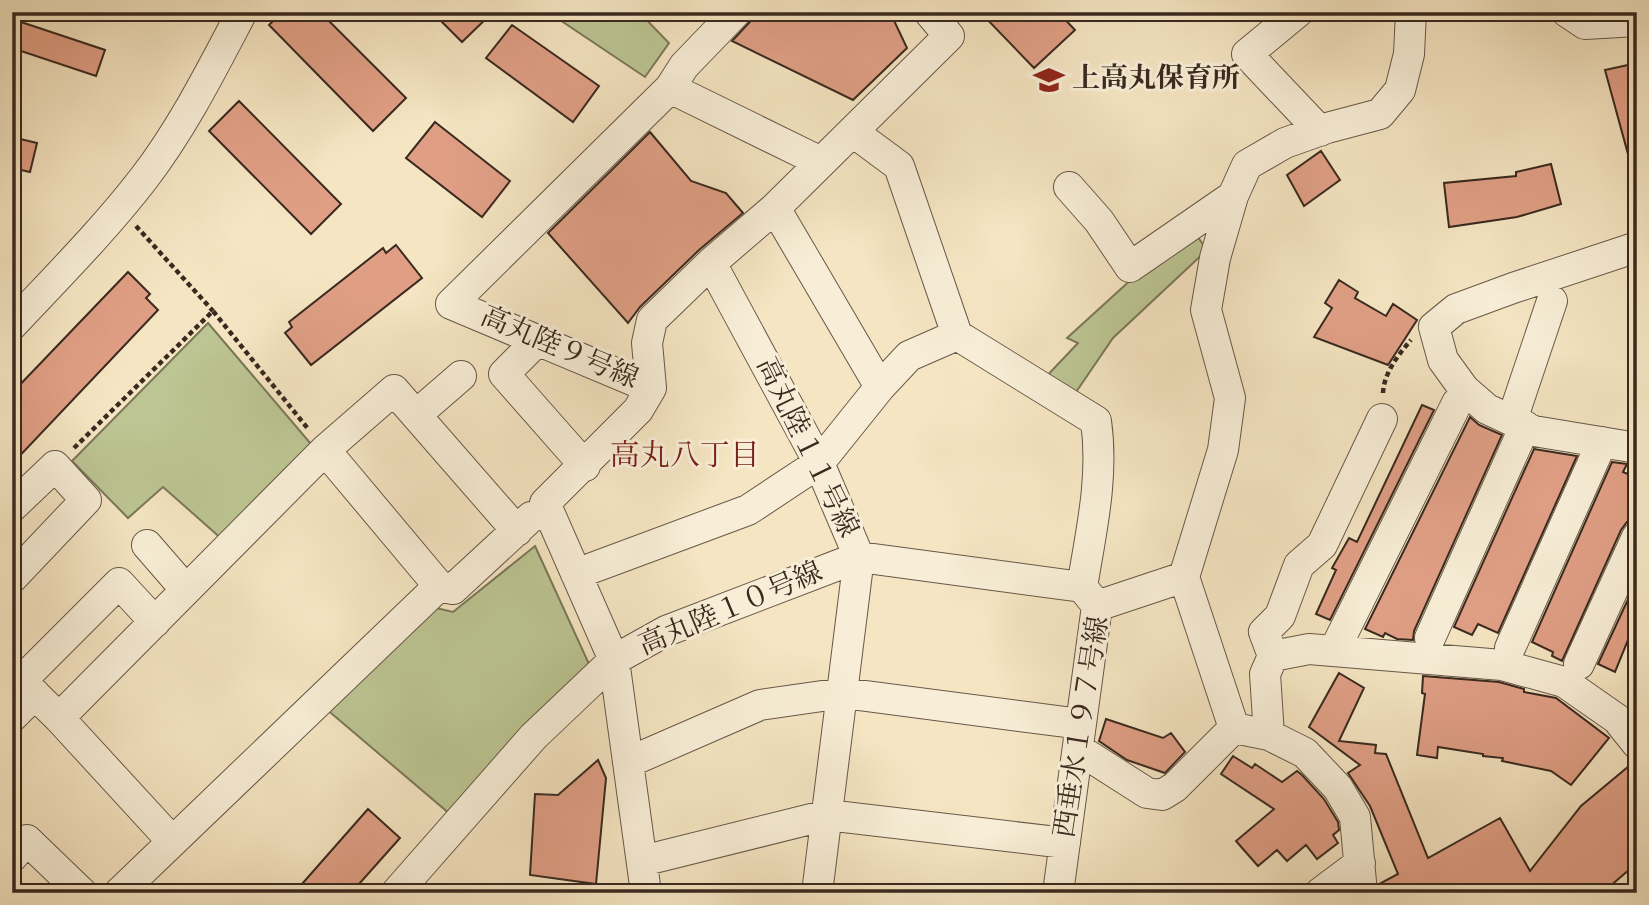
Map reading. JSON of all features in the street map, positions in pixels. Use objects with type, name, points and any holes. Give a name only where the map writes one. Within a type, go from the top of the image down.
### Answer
[{"type":"street","points":[[12,326],[145,177],[201,90],[242,12]]},
{"type":"street","name":"高丸陸９号線","points":[[720,18],[670,88],[451,304],[650,387],[647,343],[652,320],[711,263],[775,208],[949,36],[929,12]]},
{"type":"street","points":[[1298,12],[1247,54],[1320,131]]},
{"type":"street","points":[[1234,728],[1184,577],[1223,450],[1230,398],[1206,310],[1215,258],[1233,196],[1247,165],[1285,143],[1380,114],[1400,90],[1409,54],[1411,12]]},
{"type":"street","points":[[1567,12],[1585,24],[1637,21]]},
{"type":"street","points":[[670,88],[821,162]]},
{"type":"street","points":[[853,132],[899,166],[957,335],[1096,421],[1100,452],[1090,597]]},
{"type":"street","points":[[1069,187],[1099,220],[1130,267],[1233,196]]},
{"type":"street","points":[[775,208],[880,387]]},
{"type":"street","points":[[1637,247],[1456,309],[1434,327],[1443,360],[1464,389],[1487,409],[1534,431],[1637,448]]},
{"type":"street","name":"高丸陸１１号線","points":[[711,263],[819,463],[859,557],[817,893]]},
{"type":"street","points":[[1430,638],[1519,423],[1552,300]]},
{"type":"street","points":[[576,574],[748,510],[819,463],[880,387],[909,356],[957,335]]},
{"type":"street","points":[[538,341],[505,374],[585,466]]},
{"type":"street","points":[[416,415],[461,376]]},
{"type":"street","points":[[325,450],[439,586],[453,589],[585,466],[638,410],[650,387]]},
{"type":"street","points":[[59,718],[325,450],[394,390],[517,531]]},
{"type":"street","points":[[1334,651],[1457,403]]},
{"type":"street","points":[[1269,735],[1265,674],[1273,656],[1264,632],[1280,616],[1299,565],[1322,545],[1382,419]]},
{"type":"street","points":[[1510,648],[1602,442]]},
{"type":"street","points":[[12,507],[55,466],[86,500],[12,578]]},
{"type":"street","points":[[545,503],[614,660],[646,893]]},
{"type":"street","points":[[1579,664],[1637,537]]},
{"type":"street","points":[[147,545],[186,590]]},
{"type":"street","name":"高丸陸１０号線","points":[[396,893],[534,736],[614,660],[666,631],[859,557],[1090,597]]},
{"type":"street","name":"西垂水１９７号線","points":[[1058,893],[1079,736],[1090,597],[1184,577]]},
{"type":"street","points":[[12,717],[23,682],[119,583],[155,622]]},
{"type":"street","points":[[119,893],[439,586]]},
{"type":"street","points":[[1273,656],[1308,649],[1502,665],[1564,682],[1617,719],[1637,744]]},
{"type":"street","points":[[23,682],[172,841]]},
{"type":"street","points":[[629,762],[760,705],[843,693],[1079,736],[1147,793],[1162,796],[1175,787],[1234,728]]},
{"type":"street","points":[[1234,728],[1269,735],[1305,753],[1338,788],[1354,817],[1362,893]]},
{"type":"street","points":[[642,861],[827,815],[1065,844]]},
{"type":"street","points":[[12,856],[27,841],[82,893]]},
{"type":"street","points":[[1320,893],[1360,863]]},
{"type":"path","points":[[120,208],[213,311],[325,450]]},
{"type":"path","points":[[55,466],[213,311]]},
{"type":"path","points":[[1382,419],[1383,384],[1396,358],[1421,328],[1434,327]]},
{"type":"green space","points":[[548,12],[639,12],[669,43],[645,77]]},
{"type":"green space","points":[[1190,226],[1207,250],[1113,338],[1072,398],[1042,381],[1078,343],[1067,338]]},
{"type":"green space","points":[[208,323],[311,444],[223,540],[163,487],[128,518],[72,461]]},
{"type":"green space","points":[[535,546],[589,664],[450,814],[325,708],[428,606],[453,612]]},
{"type":"building","points":[[282,12],[320,12],[406,98],[373,131],[269,25]]},
{"type":"building","points":[[432,12],[493,12],[462,42]]},
{"type":"building","points":[[759,12],[890,12],[907,48],[853,100],[732,41]]},
{"type":"building","points":[[980,12],[1058,12],[1075,30],[1034,68]]},
{"type":"building","points":[[12,19],[105,50],[96,76],[12,48]]},
{"type":"building","points":[[512,25],[599,86],[573,122],[486,58]]},
{"type":"building","points":[[1637,63],[1637,164],[1631,165],[1605,70]]},
{"type":"building","points":[[239,101],[341,204],[311,234],[209,131]]},
{"type":"building","points":[[435,122],[510,181],[482,217],[406,158]]},
{"type":"building","points":[[650,132],[691,181],[726,193],[743,213],[699,250],[640,307],[628,323],[548,233]]},
{"type":"building","points":[[12,137],[37,143],[30,172],[12,168]]},
{"type":"building","points":[[1321,151],[1340,180],[1304,206],[1287,175]]},
{"type":"building","points":[[1551,164],[1561,204],[1517,217],[1449,227],[1444,183],[1516,176],[1516,172]]},
{"type":"building","points":[[396,245],[422,278],[311,365],[285,333],[292,327],[289,322],[383,248],[386,253]]},
{"type":"building","points":[[128,272],[150,294],[146,298],[158,310],[12,464],[12,393]]},
{"type":"building","points":[[1339,280],[1358,292],[1355,298],[1386,316],[1393,304],[1417,320],[1388,365],[1314,337],[1332,308],[1325,303]]},
{"type":"building","points":[[1422,405],[1434,410],[1330,620],[1316,614],[1336,570],[1332,568],[1349,538],[1357,542]]},
{"type":"building","points":[[1470,417],[1479,425],[1502,435],[1414,631],[1413,640],[1397,639],[1385,633],[1383,637],[1365,629]]},
{"type":"building","points":[[1534,449],[1577,456],[1498,633],[1478,624],[1472,635],[1454,627]]},
{"type":"building","points":[[1612,462],[1627,464],[1623,472],[1637,478],[1637,520],[1627,522],[1621,530],[1562,661],[1552,656],[1553,652],[1532,642]]},
{"type":"building","points":[[1637,580],[1637,618],[1615,672],[1598,664]]},
{"type":"building","points":[[1339,673],[1364,688],[1339,741],[1376,745],[1375,753],[1386,754],[1428,858],[1500,818],[1530,871],[1581,806],[1637,761],[1637,863],[1602,893],[1379,893],[1379,884],[1398,874],[1370,806],[1348,773],[1360,765],[1309,727]]},
{"type":"building","points":[[1423,676],[1499,682],[1524,689],[1524,692],[1556,698],[1609,738],[1571,785],[1551,771],[1502,761],[1503,758],[1483,754],[1438,747],[1437,758],[1417,755],[1425,694],[1422,693]]},
{"type":"building","points":[[1106,719],[1163,738],[1171,733],[1185,752],[1165,773],[1127,760],[1099,741]]},
{"type":"building","points":[[1233,756],[1252,768],[1255,764],[1282,782],[1297,771],[1302,775],[1324,799],[1338,822],[1339,830],[1333,835],[1338,843],[1317,859],[1306,845],[1287,861],[1277,850],[1258,866],[1236,841],[1274,809],[1221,774]]},
{"type":"building","points":[[598,760],[606,778],[596,884],[530,875],[535,794],[558,795]]},
{"type":"building","points":[[368,809],[400,838],[351,893],[294,893]]},
{"type":"place","name":"上高丸保育所","points":[[1049,80]]},
{"type":"district","name":"高丸八丁目","points":[[685,457]]}]
